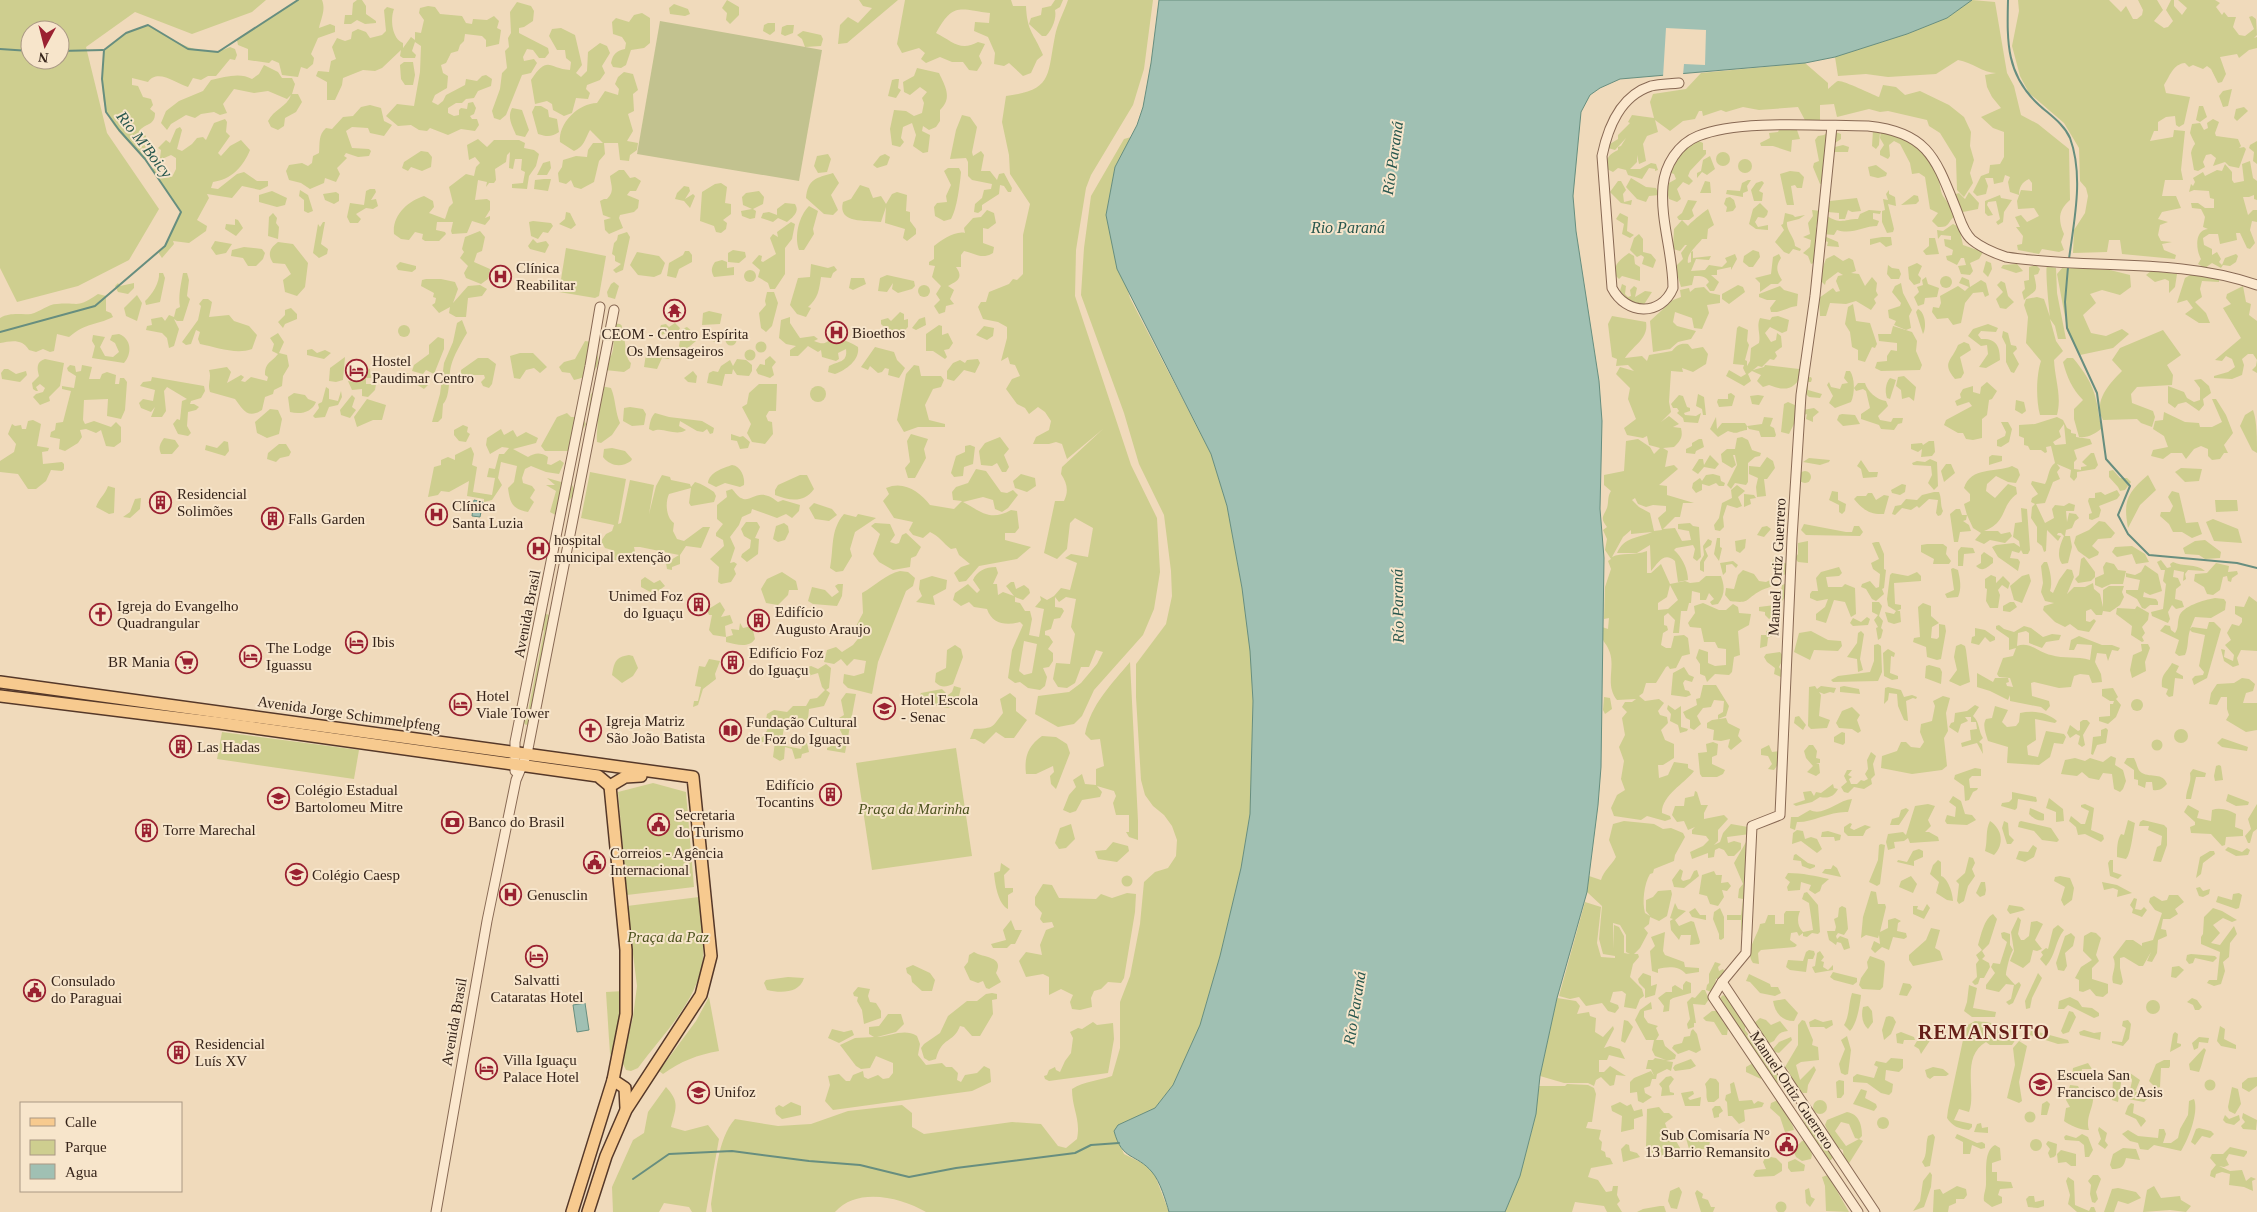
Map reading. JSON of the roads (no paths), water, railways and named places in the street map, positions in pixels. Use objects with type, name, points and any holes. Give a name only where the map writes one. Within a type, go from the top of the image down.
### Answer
[{"type":"main road","name":"Avenida Jorge Schimmelpfeng","points":[[0,682],[693,777],[712,956],[701,995],[626,1110]]},
{"type":"main road","name":"Avenida Jorge Schimmelpfeng","points":[[0,696],[229,725],[598,776],[610,786]]},
{"type":"main road","points":[[572,1212],[613,1080],[626,1014],[626,950],[610,786],[625,778],[666,774]]},
{"type":"main road","points":[[588,1212],[606,1156],[626,1110],[625,1088],[613,1080]]},
{"type":"street","points":[[1679,83],[1652,86],[1637,93],[1618,110],[1610,126],[1602,156],[1612,288],[1620,301],[1636,308],[1660,305],[1670,296],[1673,288],[1663,219],[1663,187],[1668,165],[1684,145],[1697,136],[1730,128],[1882,127],[1916,140],[1932,157],[1940,170],[1963,227],[1971,239],[1984,248],[2000,254],[2028,259],[2198,272],[2257,285]]},
{"type":"street","name":"Manuel Ortiz Guerrero","points":[[1832,126],[1811,333],[1801,395],[1792,538],[1780,815],[1752,826],[1746,954],[1722,982],[1713,997],[1858,1212]]},
{"type":"street","name":"Avenida Brasil","points":[[519,765],[514,752],[519,723],[600,307]]},
{"type":"street","name":"Avenida Brasil","points":[[436,1212],[473,992],[519,765],[527,754],[533,726],[614,310]]},
{"type":"street","points":[[519,723],[525,729],[533,726]]},
{"type":"street","name":"Manuel Ortiz Guerrero","points":[[1722,982],[1875,1212]]},
{"type":"water","name":"Rio Paraná","points":[[1159,0],[1972,0],[1947,18],[1907,34],[1835,57],[1805,63],[1620,79],[1590,95],[1581,112],[1573,196],[1576,231],[1599,381],[1602,421],[1600,509],[1604,558],[1601,767],[1587,892],[1557,998],[1540,1076],[1536,1114],[1520,1176],[1505,1212],[1169,1212],[1158,1180],[1146,1166],[1125,1152],[1117,1141],[1114,1131],[1118,1125],[1155,1108],[1173,1085],[1200,1025],[1220,956],[1241,868],[1250,814],[1253,701],[1250,651],[1242,588],[1227,506],[1211,454],[1117,269],[1106,215],[1115,167],[1137,125],[1143,107]]},
{"type":"water","points":[[474,500],[483,502],[480,517],[472,516]]},
{"type":"water","points":[[585,1003],[589,1030],[577,1032],[573,1005]]},
{"type":"waterway","name":"Rio M'Boicy","points":[[0,332],[95,306],[165,246],[181,212],[145,159],[106,112],[102,79],[104,50],[126,33],[148,25],[188,49],[218,52],[298,0]]},
{"type":"waterway","points":[[2008,0],[2009,44],[2014,70],[2028,94],[2064,128],[2070,138],[2074,153],[2077,199],[2069,259]]},
{"type":"waterway","points":[[0,49],[20,50]]},
{"type":"waterway","points":[[70,51],[103,50]]},
{"type":"waterway","points":[[2068,267],[2065,302],[2067,328],[2097,393],[2106,459],[2130,486],[2118,515],[2128,534],[2149,555],[2237,563],[2257,568]]},
{"type":"waterway","points":[[633,1179],[669,1154],[732,1151],[809,1161],[860,1165],[909,1177],[956,1168],[1075,1153],[1091,1145],[1119,1143]]},
{"type":"place","name":"Clínica Reabilitar","points":[[500,277]]},
{"type":"place","name":"CEOM - Centro Espírita Os Mensageiros","points":[[675,311]]},
{"type":"place","name":"Bioethos","points":[[836,333]]},
{"type":"place","name":"Hostel Paudimar Centro","points":[[356,370]]},
{"type":"place","name":"Residencial Solimões","points":[[161,503]]},
{"type":"place","name":"Clínica Santa Luzia","points":[[436,515]]},
{"type":"place","name":"Falls Garden","points":[[272,519]]},
{"type":"place","name":"hospital municipal extenção","points":[[538,549]]},
{"type":"place","name":"Unimed Foz do Iguaçu","points":[[699,605]]},
{"type":"place","name":"Igreja do Evangelho Quadrangular","points":[[101,615]]},
{"type":"place","name":"Edifício Augusto Araujo","points":[[759,621]]},
{"type":"place","name":"Ibis","points":[[356,642]]},
{"type":"place","name":"The Lodge Iguassu","points":[[250,657]]},
{"type":"place","name":"BR Mania","points":[[186,662]]},
{"type":"place","name":"Edifício Foz do Iguaçu","points":[[733,662]]},
{"type":"place","name":"Hotel Viale Tower","points":[[460,705]]},
{"type":"place","name":"Hotel Escola - Senac","points":[[885,709]]},
{"type":"place","name":"Igreja Matriz São João Batista","points":[[590,730]]},
{"type":"place","name":"Fundação Cultural de Foz do Iguaçu","points":[[730,731]]},
{"type":"place","name":"Las Hadas","points":[[181,747]]},
{"type":"place","name":"Edifício Tocantins","points":[[830,794]]},
{"type":"place","name":"Colégio Estadual Bartolomeu Mitre","points":[[279,799]]},
{"type":"place","name":"Banco do Brasil","points":[[452,822]]},
{"type":"place","name":"Secretaria do Turismo","points":[[659,824]]},
{"type":"place","name":"Torre Marechal","points":[[147,830]]},
{"type":"place","name":"Correios - Agência Internacional","points":[[594,862]]},
{"type":"place","name":"Colégio Caesp","points":[[296,875]]},
{"type":"place","name":"Genusclin","points":[[511,895]]},
{"type":"place","name":"Salvatti Cataratas Hotel","points":[[537,957]]},
{"type":"place","name":"Consulado do Paraguai","points":[[35,990]]},
{"type":"place","name":"Residencial Luís XV","points":[[179,1053]]},
{"type":"place","name":"Villa Iguaçu Palace Hotel","points":[[487,1069]]},
{"type":"place","name":"Escuela San Francisco de Asis","points":[[2041,1084]]},
{"type":"place","name":"Unifoz","points":[[698,1092]]},
{"type":"place","name":"Sub Comisaría N° 13 Barrio Remansito","points":[[1786,1144]]},
{"type":"district","name":"REMANSITO","points":[[1984,1032]]},
{"type":"water label","name":"Río Paraná","points":[[1392,158]]},
{"type":"water label","name":"Río Paraná","points":[[1397,606]]},
{"type":"water label","name":"Río Paraná","points":[[1354,1008]]},
{"type":"park label","name":"Praça da Marinha","points":[[914,809]]},
{"type":"park label","name":"Praça da Paz","points":[[668,937]]}]
